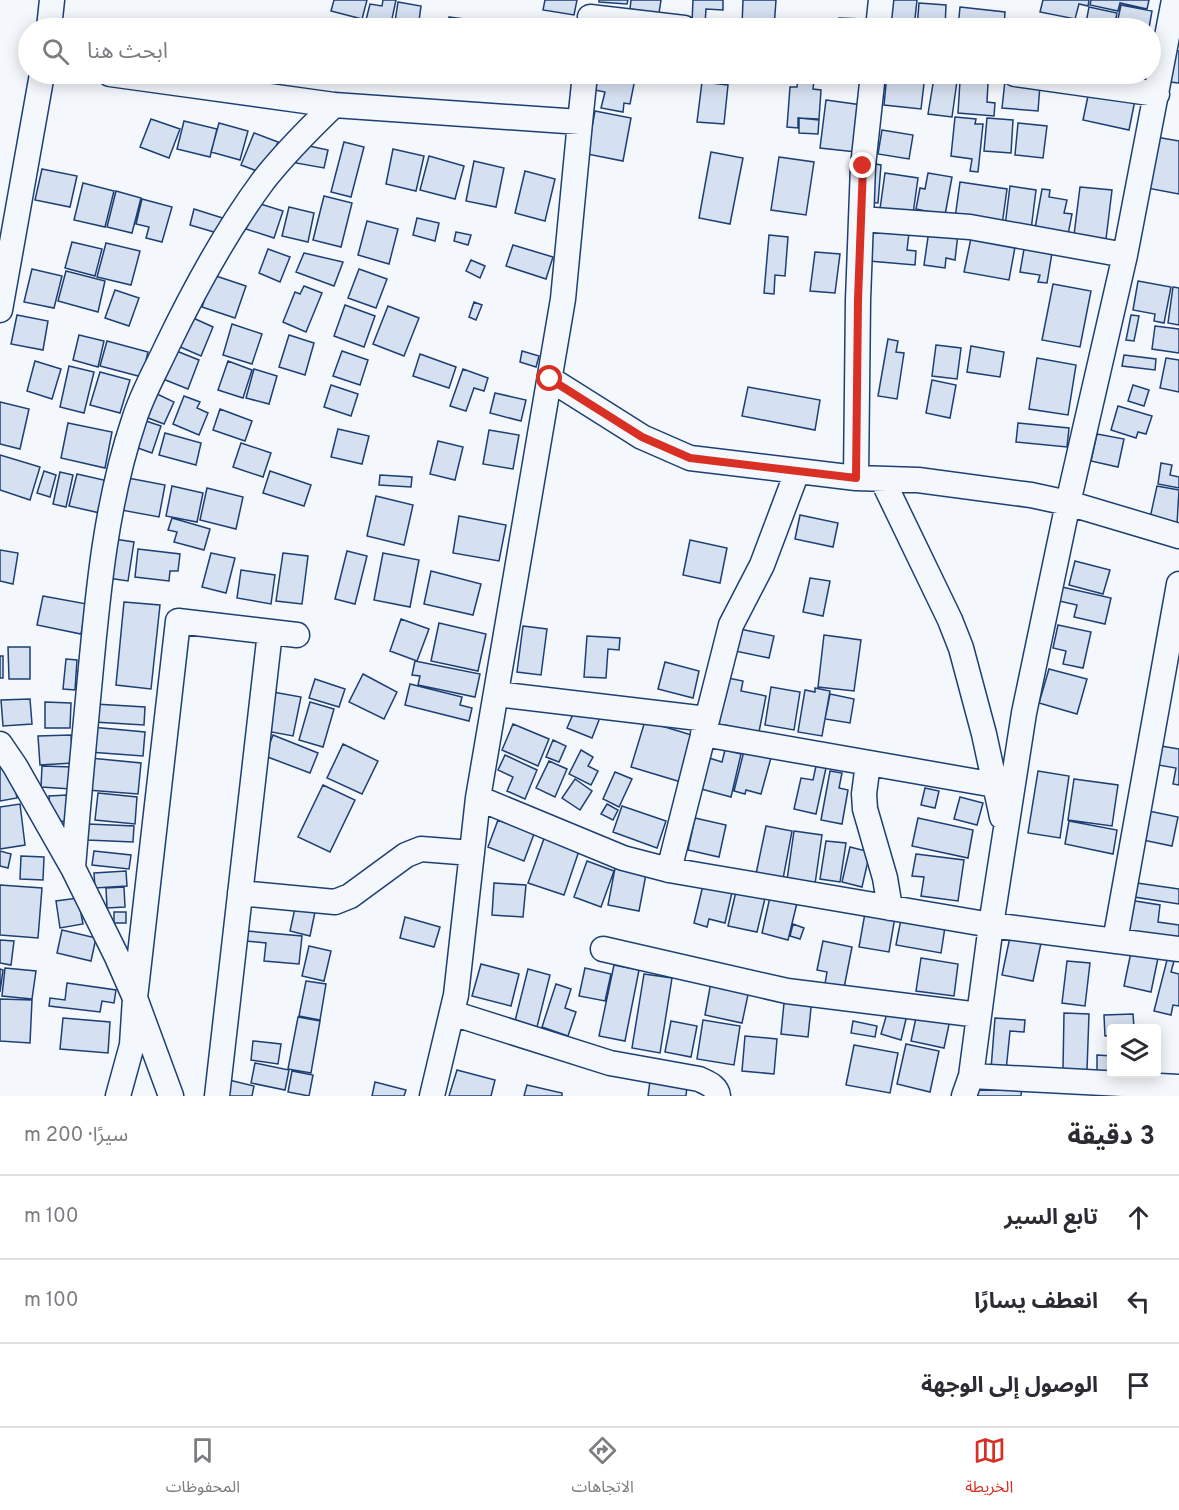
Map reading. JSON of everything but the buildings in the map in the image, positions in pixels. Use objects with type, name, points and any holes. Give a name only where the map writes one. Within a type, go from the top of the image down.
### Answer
[{"type":"street","points":[[50,18],[52,0]]},
{"type":"street","points":[[879,18],[881,0]]},
{"type":"street","points":[[1161,72],[1174,0]]},
{"type":"street","points":[[590,15],[612,18]]},
{"type":"street","points":[[0,310],[40,84]]},
{"type":"street","points":[[182,84],[334,105],[580,122]]},
{"type":"street","points":[[432,1096],[456,995],[478,798],[563,299],[584,84]]},
{"type":"street","points":[[856,478],[863,166],[872,84]]},
{"type":"street","points":[[1086,84],[1157,94]]},
{"type":"street","points":[[1159,84],[1125,255],[1068,503],[1024,712],[967,1086],[1179,1087]]},
{"type":"street","points":[[73,868],[104,548],[119,471],[134,418],[199,284],[262,182],[285,154],[334,105]]},
{"type":"street","points":[[861,219],[970,227],[1125,255]]},
{"type":"street","points":[[550,379],[642,437],[690,458],[856,478],[918,480],[1031,495],[1068,503],[1179,536]]},
{"type":"street","points":[[669,870],[731,625],[762,565],[796,472]]},
{"type":"street","points":[[882,479],[950,620],[961,648],[984,734],[1006,832]]},
{"type":"street","points":[[1115,941],[1179,584]]},
{"type":"street","points":[[118,1096],[132,1045],[135,998],[178,621],[297,635]]},
{"type":"street","points":[[217,1096],[270,632]]},
{"type":"street","points":[[497,694],[705,727],[868,763],[995,785]]},
{"type":"street","points":[[0,744],[73,868],[117,957],[135,998],[171,1096]]},
{"type":"street","points":[[868,763],[864,794],[865,809],[885,878],[890,908]]},
{"type":"street","points":[[478,798],[622,858],[669,870],[991,925],[1179,950]]},
{"type":"street","points":[[240,893],[335,902],[350,896],[406,855],[421,849],[472,853]]},
{"type":"street","points":[[603,949],[787,991],[979,1015]]},
{"type":"street","points":[[452,1012],[610,1063],[699,1079],[712,1085],[718,1092],[718,1096]]},
{"type":"route","points":[[550,379],[642,437],[690,458],[856,478],[858,300],[863,166]]}]
